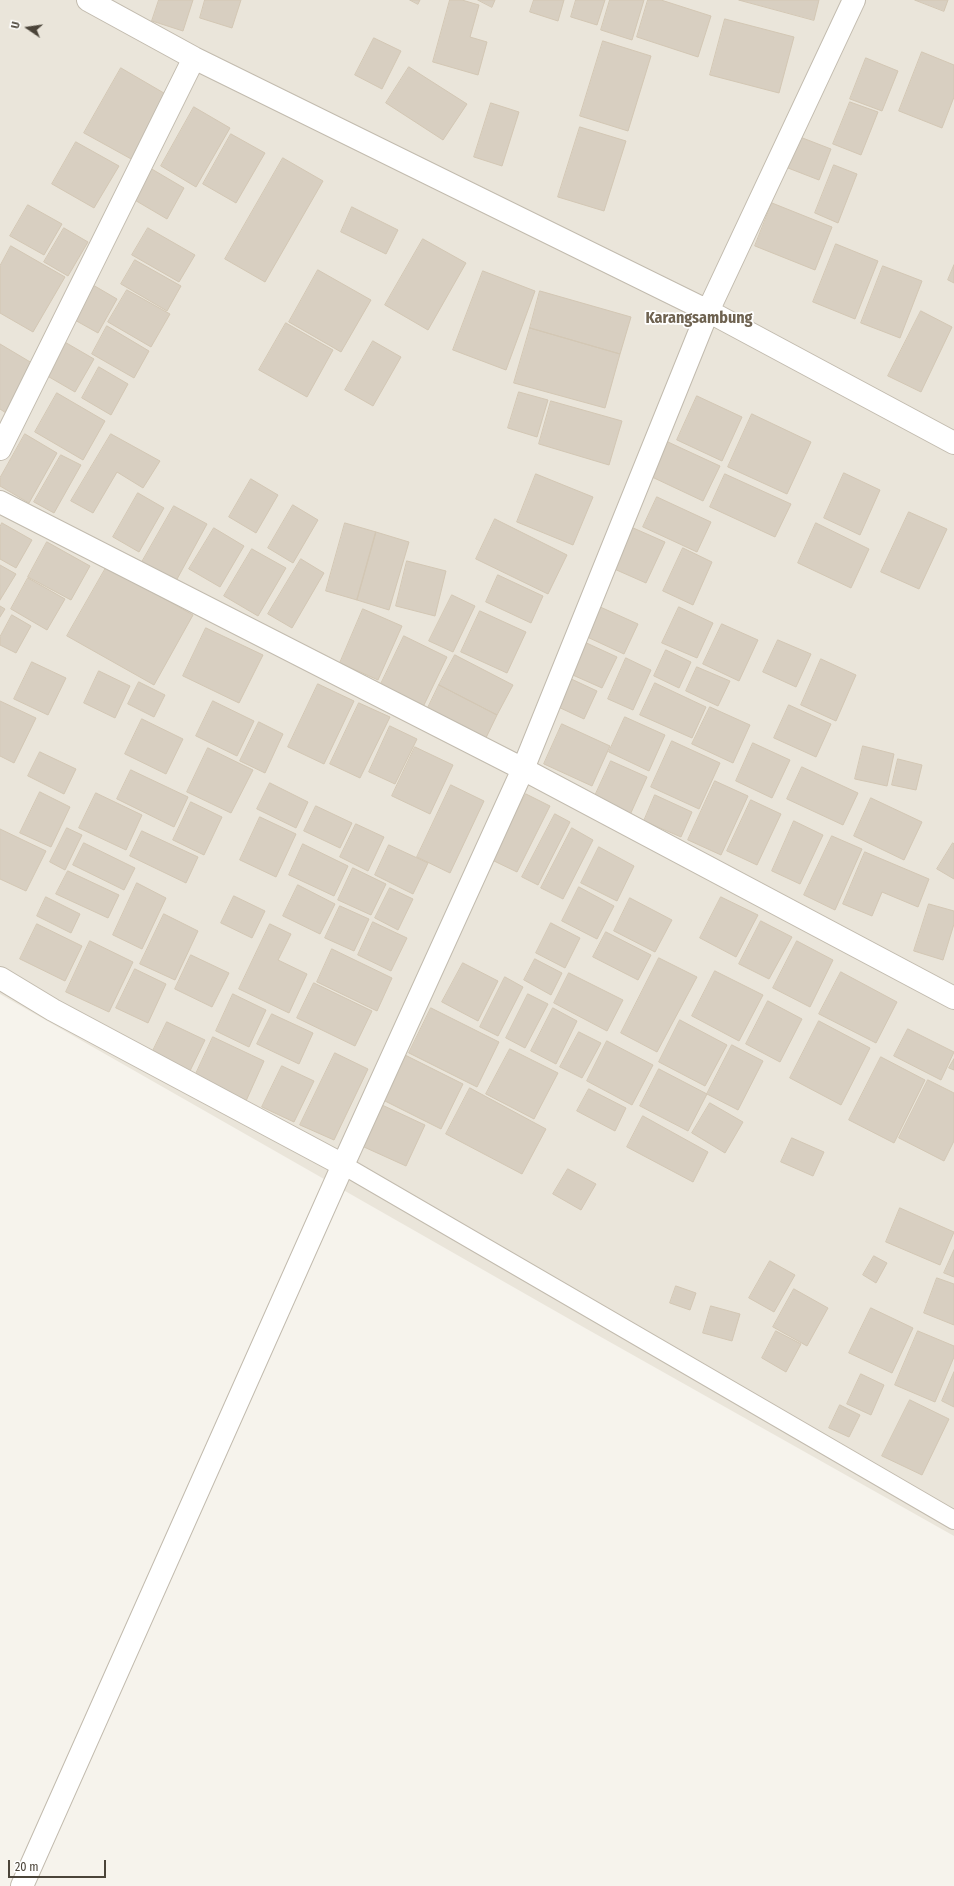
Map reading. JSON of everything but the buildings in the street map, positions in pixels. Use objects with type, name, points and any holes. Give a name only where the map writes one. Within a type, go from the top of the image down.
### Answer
[{"type":"street","points":[[88,0],[194,58],[708,310],[954,443]]},
{"type":"street","points":[[22,1886],[343,1165],[524,769],[708,310],[854,0]]},
{"type":"street","points":[[0,449],[194,58]]},
{"type":"street","points":[[0,502],[524,769],[954,998]]},
{"type":"street","points":[[0,978],[53,1010],[343,1165]]},
{"type":"lane","points":[[343,1165],[954,1520]]},
{"type":"shaded area","points":[[0,0],[954,0],[954,1536],[585,1328],[0,994]]},
{"type":"district","name":"Karangsambung","points":[[699,319]]}]
